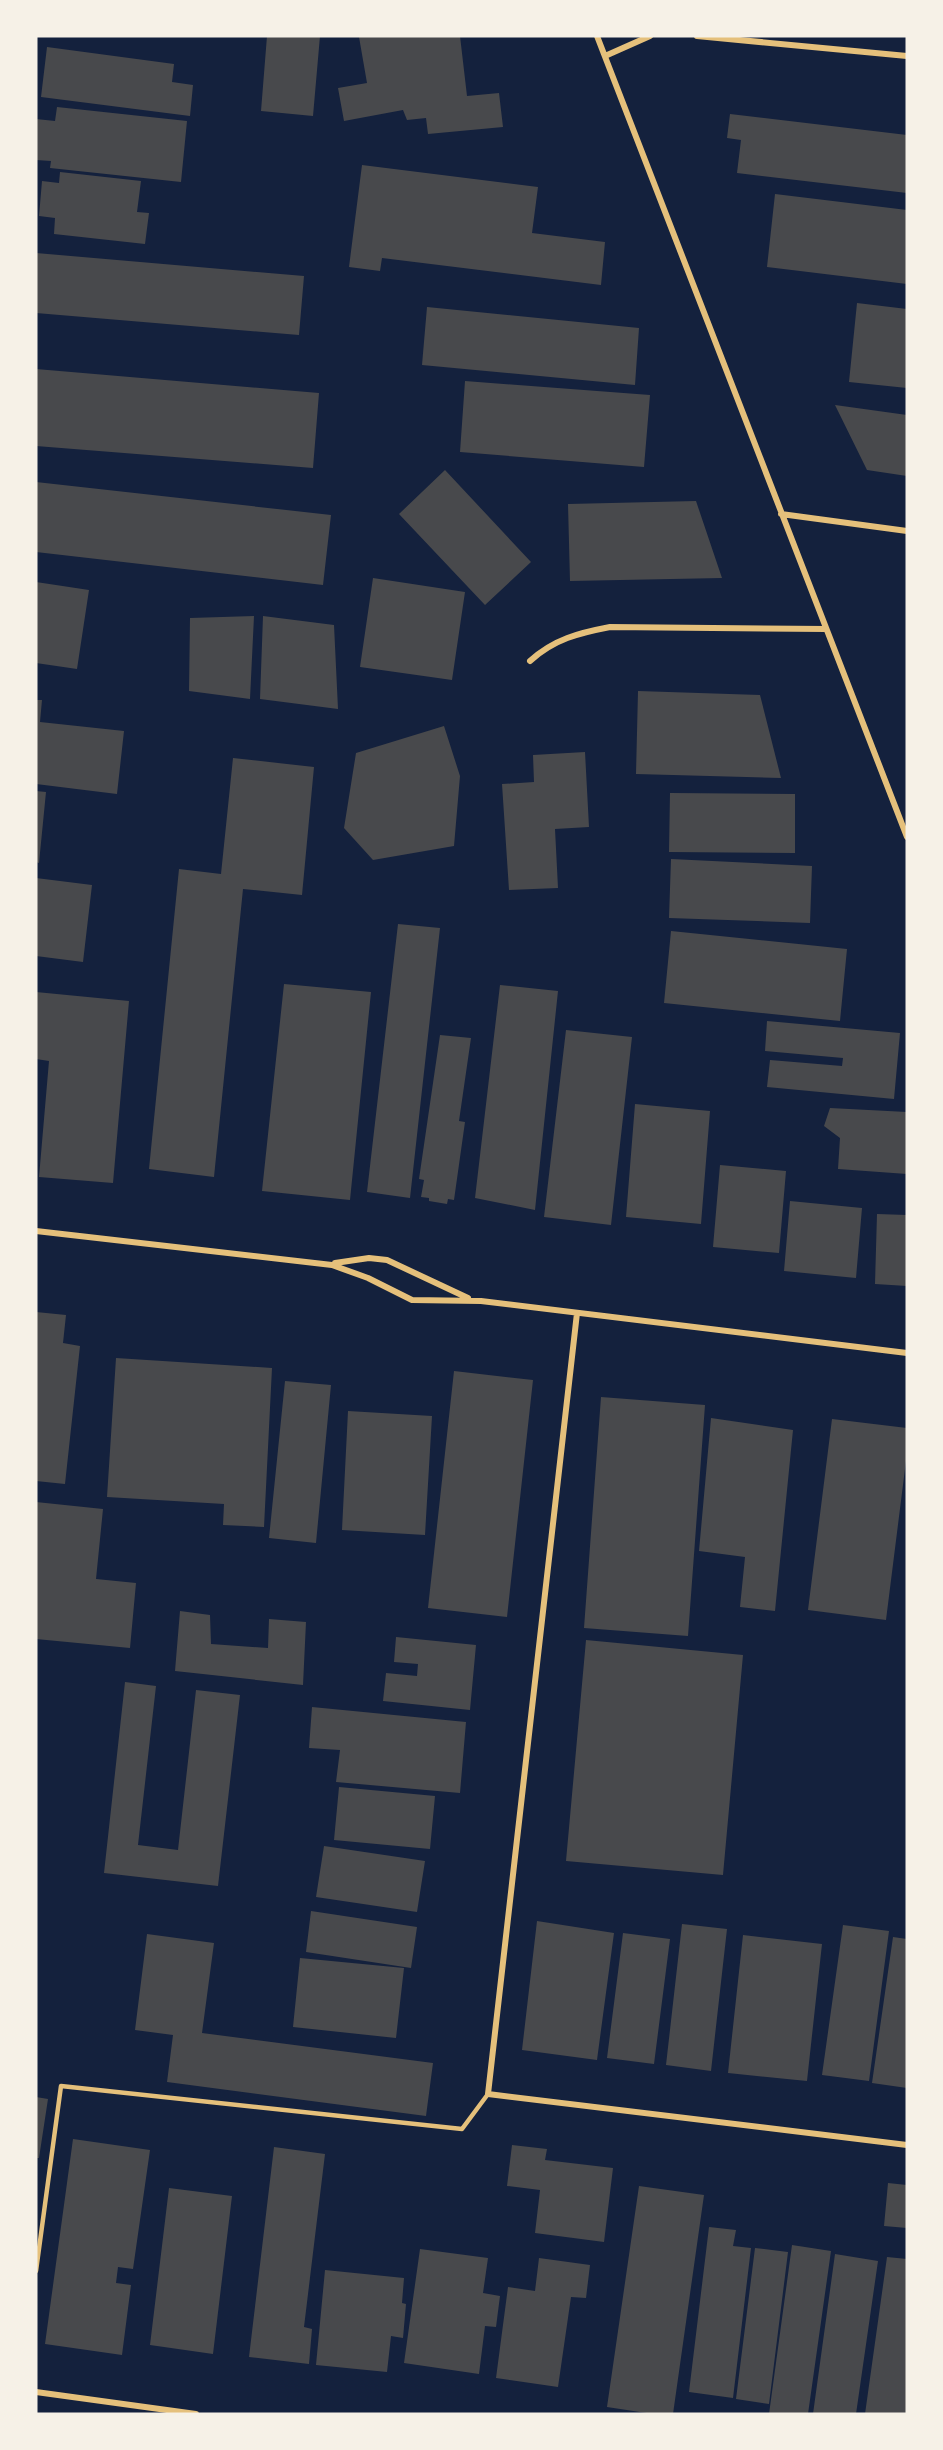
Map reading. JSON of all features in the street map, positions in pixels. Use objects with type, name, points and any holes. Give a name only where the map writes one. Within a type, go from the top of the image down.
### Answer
[{"type":"street","points":[[597,36],[907,837]]},
{"type":"street","points":[[604,56],[650,36]]},
{"type":"street","points":[[697,36],[907,56]]},
{"type":"street","points":[[781,514],[907,531]]},
{"type":"street","points":[[530,661],[547,646],[583,632],[610,627],[826,629]]},
{"type":"street","points":[[36,1231],[322,1264],[359,1274],[412,1300],[481,1301],[907,1353]]},
{"type":"street","points":[[322,1264],[362,1258],[381,1259],[392,1262],[458,1294],[481,1301]]},
{"type":"street","points":[[577,1313],[488,2094],[907,2145]]},
{"type":"street","points":[[36,2392],[196,2414]]},
{"type":"lane","points":[[36,2271],[62,2086],[462,2129],[488,2094]]},
{"type":"building","points":[[267,36],[320,36],[313,116],[261,111]]},
{"type":"building","points":[[460,36],[467,96],[499,93],[503,127],[428,134],[426,118],[407,120],[403,110],[344,121],[338,88],[367,83],[359,37]]},
{"type":"building","points":[[47,47],[174,64],[172,82],[193,85],[190,116],[41,97]]},
{"type":"building","points":[[57,107],[187,121],[181,182],[50,168],[51,161],[36,160],[36,119],[55,121]]},
{"type":"building","points":[[730,114],[907,135],[907,193],[737,173],[741,140],[727,138]]},
{"type":"building","points":[[362,165],[538,187],[532,233],[605,242],[601,285],[382,258],[380,271],[349,267]]},
{"type":"building","points":[[60,172],[141,181],[137,212],[149,213],[145,244],[54,234],[55,218],[39,216],[42,181],[59,183]]},
{"type":"building","points":[[775,194],[907,210],[907,284],[767,267]]},
{"type":"building","points":[[36,253],[304,276],[299,335],[36,313]]},
{"type":"building","points":[[857,303],[907,309],[907,388],[849,382]]},
{"type":"building","points":[[427,307],[639,328],[635,385],[422,365]]},
{"type":"building","points":[[36,369],[319,393],[313,468],[36,446]]},
{"type":"building","points":[[465,381],[650,395],[644,467],[460,452]]},
{"type":"building","points":[[835,405],[907,415],[907,476],[867,470]]},
{"type":"building","points":[[445,470],[531,562],[485,605],[399,514]]},
{"type":"building","points":[[36,482],[331,515],[323,585],[36,552]]},
{"type":"building","points":[[696,501],[722,578],[570,581],[568,504]]},
{"type":"building","points":[[373,578],[465,592],[452,680],[360,667]]},
{"type":"building","points":[[36,582],[89,590],[77,669],[36,663]]},
{"type":"building","points":[[254,616],[250,699],[189,691],[190,618]]},
{"type":"building","points":[[263,616],[334,625],[338,709],[260,699]]},
{"type":"building","points":[[638,691],[760,695],[781,778],[636,774]]},
{"type":"building","points":[[36,700],[42,700],[40,722],[124,731],[117,794],[36,784]]},
{"type":"building","points":[[444,726],[460,776],[454,846],[373,860],[344,828],[356,753]]},
{"type":"building","points":[[585,752],[589,827],[555,829],[558,888],[509,890],[502,784],[534,782],[533,755]]},
{"type":"building","points":[[233,758],[314,767],[302,895],[243,889],[214,1177],[149,1169],[179,869],[221,874]]},
{"type":"building","points":[[36,791],[46,792],[39,863],[36,862]]},
{"type":"building","points":[[670,793],[795,794],[795,853],[669,852]]},
{"type":"building","points":[[671,859],[812,866],[810,923],[669,918]]},
{"type":"building","points":[[36,878],[92,885],[83,962],[36,956]]},
{"type":"building","points":[[398,924],[440,928],[410,1198],[367,1192]]},
{"type":"building","points":[[671,931],[847,949],[840,1021],[664,1003]]},
{"type":"building","points":[[284,984],[371,992],[350,1200],[262,1191]]},
{"type":"building","points":[[500,985],[558,991],[535,1210],[475,1198]]},
{"type":"building","points":[[36,992],[129,1001],[113,1183],[39,1177],[49,1061],[36,1059]]},
{"type":"building","points":[[767,1021],[900,1033],[894,1099],[767,1087],[770,1060],[842,1066],[843,1058],[765,1051]]},
{"type":"building","points":[[566,1030],[632,1037],[611,1225],[544,1217]]},
{"type":"building","points":[[440,1035],[471,1038],[459,1121],[465,1122],[454,1200],[448,1199],[447,1204],[421,1197],[424,1180],[419,1179]]},
{"type":"building","points":[[635,1104],[710,1111],[701,1224],[626,1217]]},
{"type":"building","points":[[830,1108],[907,1112],[907,1174],[838,1169],[840,1138],[824,1126]]},
{"type":"building","points":[[720,1165],[786,1171],[779,1253],[713,1247]]},
{"type":"building","points":[[790,1201],[862,1208],[856,1278],[784,1271]]},
{"type":"building","points":[[877,1214],[907,1215],[907,1286],[875,1284]]},
{"type":"building","points":[[36,1312],[66,1315],[63,1343],[80,1346],[65,1484],[36,1481]]},
{"type":"building","points":[[116,1358],[272,1368],[264,1527],[223,1525],[224,1504],[107,1497]]},
{"type":"building","points":[[454,1371],[533,1380],[507,1617],[428,1608]]},
{"type":"building","points":[[285,1381],[331,1385],[316,1543],[269,1538]]},
{"type":"building","points":[[601,1397],[705,1405],[688,1636],[584,1628]]},
{"type":"building","points":[[348,1411],[432,1416],[425,1535],[342,1530]]},
{"type":"building","points":[[711,1418],[793,1430],[775,1611],[740,1607],[745,1557],[699,1551]]},
{"type":"building","points":[[832,1419],[907,1428],[907,1453],[886,1620],[808,1610]]},
{"type":"building","points":[[36,1502],[103,1509],[96,1579],[136,1583],[130,1648],[36,1639]]},
{"type":"building","points":[[180,1611],[210,1615],[211,1644],[268,1648],[269,1619],[306,1622],[303,1685],[175,1671]]},
{"type":"building","points":[[396,1637],[476,1645],[470,1710],[383,1701],[386,1673],[417,1676],[418,1664],[394,1662]]},
{"type":"building","points":[[586,1640],[743,1655],[723,1875],[566,1861]]},
{"type":"building","points":[[125,1682],[156,1686],[138,1845],[178,1850],[196,1690],[240,1695],[218,1886],[104,1873]]},
{"type":"building","points":[[312,1707],[466,1722],[460,1793],[336,1782],[340,1750],[309,1748]]},
{"type":"building","points":[[339,1787],[435,1796],[430,1849],[334,1840]]},
{"type":"building","points":[[324,1846],[425,1861],[417,1912],[316,1897]]},
{"type":"building","points":[[311,1911],[417,1927],[411,1968],[306,1952]]},
{"type":"building","points":[[537,1921],[614,1933],[597,2060],[522,2050]]},
{"type":"building","points":[[682,1924],[727,1929],[711,2071],[666,2065]]},
{"type":"building","points":[[843,1925],[889,1931],[869,2081],[822,2075]]},
{"type":"building","points":[[623,1933],[670,1939],[654,2064],[607,2058]]},
{"type":"building","points":[[147,1934],[214,1943],[202,2033],[433,2063],[426,2116],[167,2082],[173,2035],[135,2030]]},
{"type":"building","points":[[743,1935],[822,1944],[807,2081],[728,2073]]},
{"type":"building","points":[[893,1937],[907,1939],[907,2088],[872,2083]]},
{"type":"building","points":[[300,1958],[404,1968],[396,2038],[293,2027]]},
{"type":"building","points":[[36,2097],[48,2099],[39,2158],[36,2158]]},
{"type":"building","points":[[73,2139],[150,2150],[133,2269],[118,2267],[116,2283],[131,2285],[122,2355],[45,2344]]},
{"type":"building","points":[[512,2145],[547,2149],[545,2160],[613,2168],[604,2242],[535,2233],[540,2190],[507,2186]]},
{"type":"building","points":[[274,2147],[325,2154],[304,2327],[312,2329],[309,2364],[249,2357]]},
{"type":"building","points":[[888,2183],[907,2185],[907,2228],[884,2226]]},
{"type":"building","points":[[639,2186],[704,2195],[673,2414],[653,2414],[607,2407]]},
{"type":"building","points":[[169,2188],[232,2196],[213,2354],[150,2345]]},
{"type":"building","points":[[709,2227],[736,2230],[733,2246],[751,2248],[733,2398],[689,2392]]},
{"type":"building","points":[[792,2245],[831,2251],[808,2414],[769,2414]]},
{"type":"building","points":[[755,2248],[788,2252],[769,2404],[736,2399]]},
{"type":"building","points":[[420,2249],[488,2258],[483,2293],[500,2296],[496,2327],[485,2326],[479,2374],[404,2363]]},
{"type":"building","points":[[835,2254],[878,2261],[856,2414],[813,2414]]},
{"type":"building","points":[[887,2257],[907,2259],[906,2414],[865,2414]]},
{"type":"building","points":[[539,2258],[590,2265],[586,2298],[571,2297],[558,2387],[496,2378],[508,2287],[535,2291]]},
{"type":"building","points":[[325,2270],[404,2278],[402,2303],[406,2304],[403,2338],[391,2336],[387,2372],[316,2365]]}]
